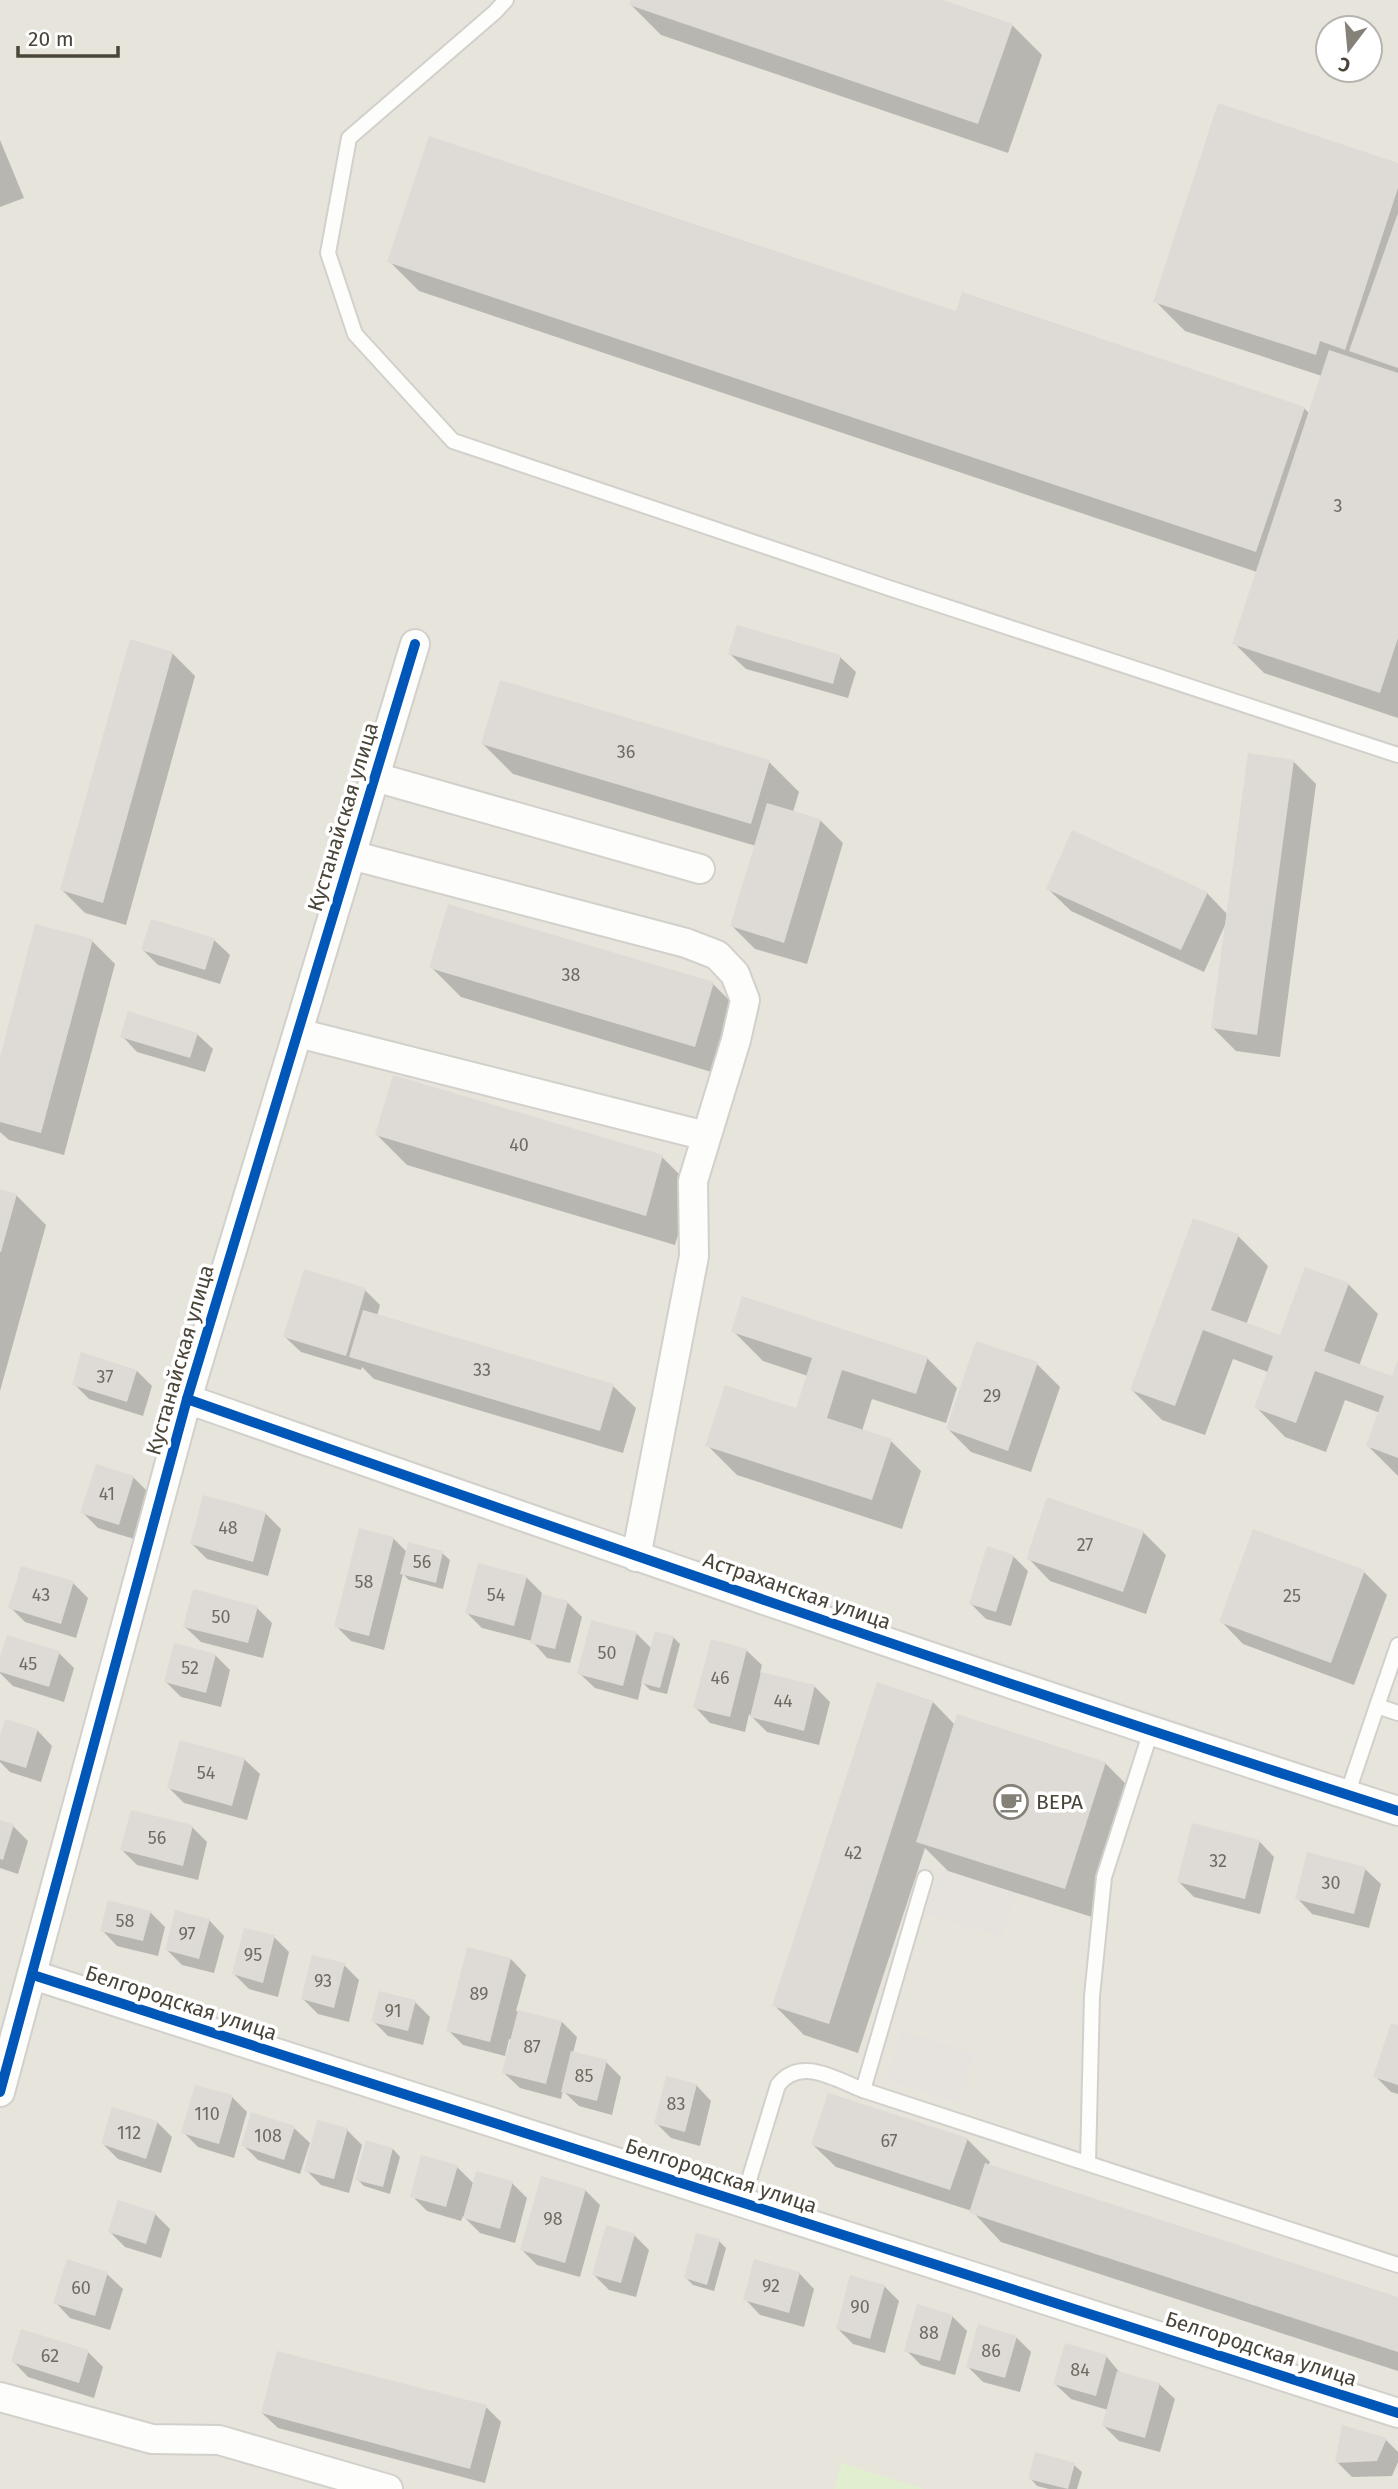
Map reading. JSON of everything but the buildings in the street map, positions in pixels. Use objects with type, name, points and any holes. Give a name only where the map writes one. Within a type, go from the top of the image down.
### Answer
[{"type":"street","name":"Кустанайская улица","points":[[0,2092],[187,1399],[415,643]]},
{"type":"street","points":[[375,777],[700,869]]},
{"type":"street","points":[[351,855],[673,939],[717,955],[735,974],[744,1000],[736,1040],[693,1181],[694,1256],[636,1557]]},
{"type":"street","points":[[298,1032],[706,1136]]},
{"type":"street","name":"Астраханская улица","points":[[187,1399],[636,1557],[1151,1731],[1398,1811]]},
{"type":"street","name":"Белгородская улица","points":[[33,1975],[1398,2413]]},
{"type":"street","points":[[0,2397],[152,2440],[219,2440],[388,2489]]},
{"type":"lane","points":[[506,0],[349,138],[328,253],[355,334],[453,441],[889,588],[1397,752]]},
{"type":"lane","points":[[1347,1795],[1398,1645]]},
{"type":"lane","points":[[1377,1706],[1398,1713]]},
{"type":"lane","points":[[1088,2163],[1091,1996],[1104,1877],[1151,1731]]},
{"type":"lane","points":[[863,2090],[925,1878]]},
{"type":"lane","points":[[742,2203],[778,2085],[785,2075],[804,2070],[814,2071],[863,2090],[1398,2265]]},
{"type":"shaded area","points":[[0,0],[1398,0],[1398,2489],[0,2489]]},
{"type":"shaded area","points":[[940,1872],[1015,1894],[1002,1937],[924,1913]]},
{"type":"shaded area","points":[[902,2030],[975,2054],[959,2103],[886,2080]]},
{"type":"green space","points":[[842,2463],[924,2489],[834,2489]]},
{"type":"cycle path","points":[[0,2092],[187,1399],[415,644]]},
{"type":"cycle path","points":[[187,1399],[942,1661],[1398,1811]]},
{"type":"cycle path","points":[[33,1975],[1398,2413]]},
{"type":"place","name":"ВЕРА","points":[[1011,1802]]}]
